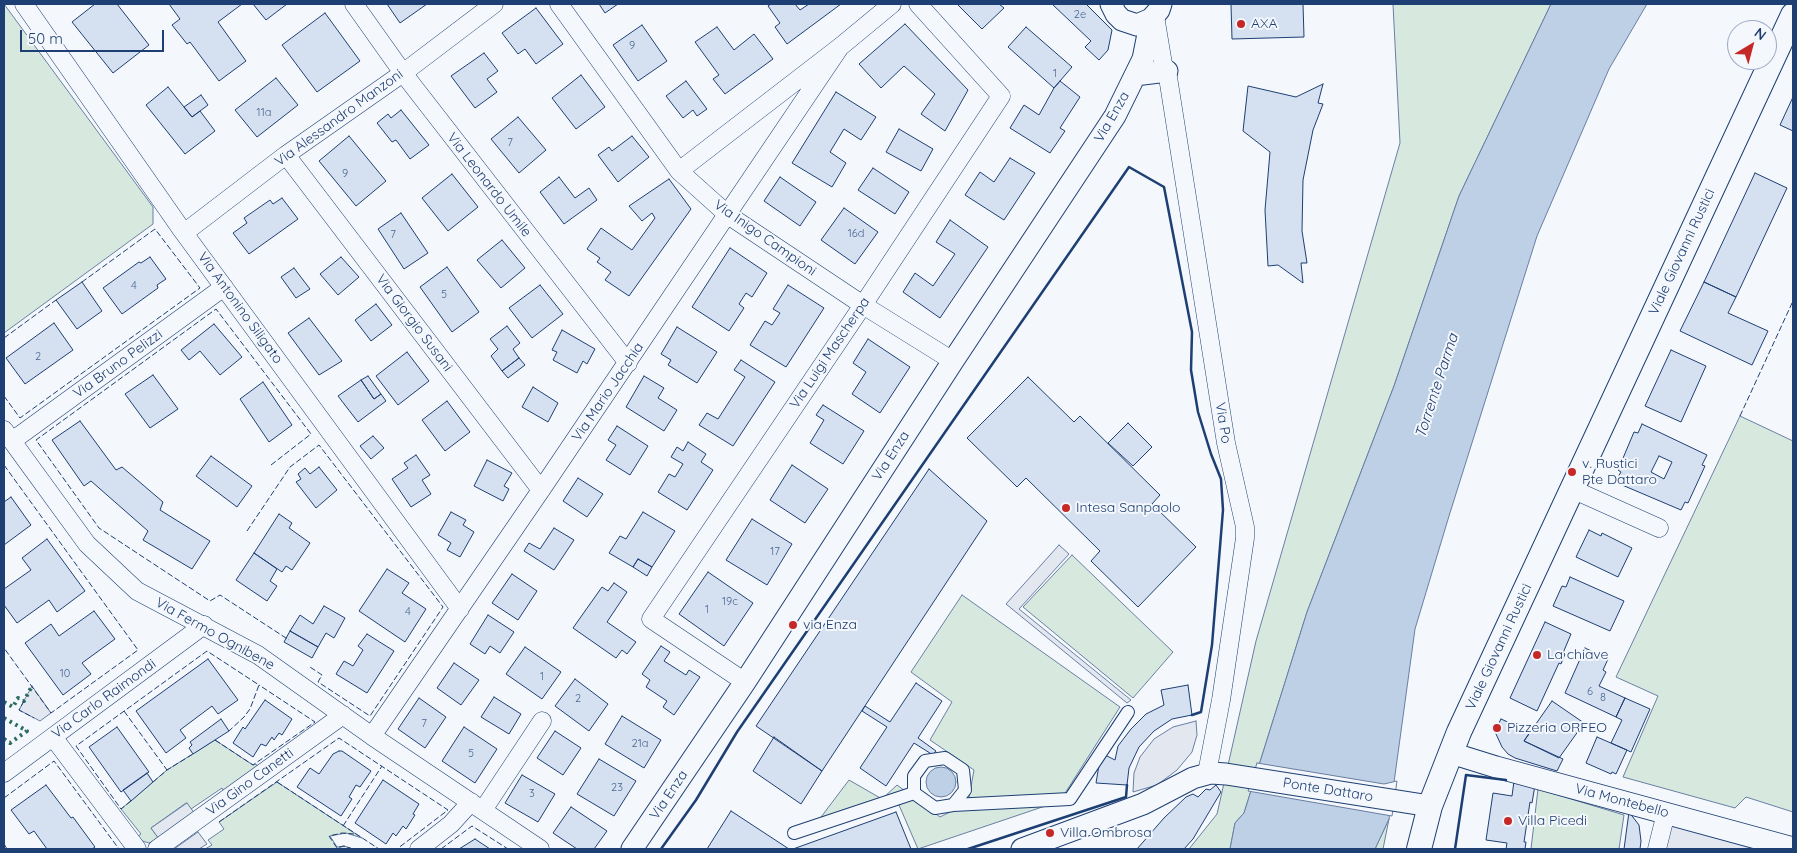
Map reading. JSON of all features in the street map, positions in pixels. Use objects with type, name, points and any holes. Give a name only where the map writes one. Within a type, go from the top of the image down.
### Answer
[{"type":"main road","name":"Viale Giovanni Rustici","points":[[1419,849],[1430,806],[1451,753],[1793,15]]},
{"type":"street","name":"Via Antonino Siligato","points":[[24,4],[184,233],[460,609]]},
{"type":"street","name":"Via Leonardo Umile","points":[[354,4],[403,72],[628,363]]},
{"type":"street","name":"Via Alessandro Manzoni","points":[[184,233],[286,155],[403,72],[494,4]]},
{"type":"street","name":"Via Inigo Campioni","points":[[559,4],[679,171],[728,215],[863,305],[953,361]]},
{"type":"street","name":"Via Mario Jacchia","points":[[679,171],[840,47],[892,4]]},
{"type":"street","name":"Via Luigi Mascherpa","points":[[745,682],[651,619],[863,305],[1001,96],[918,4]]},
{"type":"street","points":[[1111,4],[1116,14],[1130,24],[1144,23],[1156,13]]},
{"type":"street","points":[[1139,67],[1156,13]]},
{"type":"street","name":"Via Po","points":[[1156,13],[1163,64],[1167,71],[1225,437],[1245,527],[1245,538],[1221,700],[1217,773]]},
{"type":"street","points":[[1130,24],[1139,67]]},
{"type":"street","name":"Via Mario Jacchia","points":[[372,736],[542,490],[840,47]]},
{"type":"street","points":[[1139,67],[1167,71]]},
{"type":"street","name":"Via Enza","points":[[632,849],[745,682],[953,361],[1115,116],[1139,67]]},
{"type":"street","name":"Via Giorgio Susani","points":[[286,155],[542,490]]},
{"type":"street","name":"Via Bruno Pelizzi","points":[[8,435],[224,287]]},
{"type":"street","name":"Via Fermo Ognibene","points":[[8,435],[87,544],[137,591],[258,655],[372,736],[540,849]]},
{"type":"street","points":[[1572,489],[1658,528]]},
{"type":"street","name":"Via Carlo Raimondi","points":[[4,773],[204,626]]},
{"type":"street","points":[[914,792],[935,808],[953,805],[1070,799],[1128,712]]},
{"type":"street","name":"Via Gino Canetti","points":[[157,849],[343,715]]},
{"type":"street","points":[[419,849],[477,806],[542,721]]},
{"type":"street","points":[[53,736],[137,849]]},
{"type":"street","name":"Via Montebello","points":[[1451,753],[1793,848]]},
{"type":"street","points":[[914,792],[914,776],[924,762],[946,758],[963,770],[965,790],[953,805]]},
{"type":"street","points":[[1022,849],[1143,804],[1193,778],[1217,773]]},
{"type":"street","name":"Ponte Dattaro","points":[[1217,773],[1430,806]]},
{"type":"street","points":[[794,833],[914,792]]},
{"type":"street","points":[[1657,849],[1666,813]]},
{"type":"shaded area","points":[[4,4],[153,207],[153,224],[4,333]]},
{"type":"shaded area","points":[[1393,4],[1551,4],[1459,196],[1394,386],[1307,612],[1244,813],[1235,823],[1230,849],[1189,849],[1217,814],[1256,641],[1400,143]]},
{"type":"shaded area","points":[[1740,416],[1793,441],[1793,812],[1746,797],[1735,808],[1623,777],[1658,696],[1616,677]]},
{"type":"shaded area","points":[[1059,545],[1069,554],[1019,609],[1131,700],[1127,703],[1006,604]]},
{"type":"shaded area","points":[[1072,555],[1173,652],[1133,698],[1023,607]]},
{"type":"shaded area","points":[[962,595],[1120,707],[1060,801],[918,849],[899,805],[818,821],[849,780],[882,799],[897,785],[940,817],[968,803],[974,770],[930,740],[952,702],[911,672]]},
{"type":"shaded area","points":[[32,686],[51,713],[40,721],[19,710]]},
{"type":"shaded area","points":[[1196,721],[1197,735],[1192,752],[1177,770],[1157,785],[1133,792],[1134,773],[1140,757],[1154,739],[1173,727]]},
{"type":"shaded area","points":[[215,740],[253,765],[256,764],[259,769],[225,793],[222,788],[191,809],[186,803],[151,828],[159,839],[149,843],[139,840],[137,837],[141,834],[121,809],[167,770]]},
{"type":"shaded area","points":[[277,782],[362,838],[346,833],[330,836],[337,847],[344,846],[353,849],[205,849],[212,845],[208,840],[224,829],[219,822]]},
{"type":"shaded area","points":[[1538,789],[1624,815],[1619,849],[1531,849]]},
{"type":"shaded area","points":[[187,803],[195,814],[159,839],[151,828]]},
{"type":"shaded area","points":[[1389,819],[1383,849],[1375,849]]},
{"type":"shaded area","points":[[1668,821],[1755,844],[1753,849],[1662,849]]},
{"type":"shaded area","points":[[198,832],[207,844],[199,849],[174,849]]},
{"type":"water","name":"Torrente Parma","points":[[1551,4],[1647,4],[1609,69],[1537,236],[1415,629],[1389,819],[1375,849],[1230,849],[1235,823],[1244,813],[1307,612],[1394,386],[1459,196]]},
{"type":"water","points":[[941,767],[947,768],[955,776],[955,788],[947,796],[941,797],[935,796],[927,788],[926,782],[927,776],[935,768]]},
{"type":"pier","points":[[1257,763],[1384,784],[1397,781],[1392,816],[1248,791]]},
{"type":"building","points":[[95,4],[117,4],[149,45],[113,73],[72,22]]},
{"type":"building","points":[[169,4],[242,4],[218,22],[246,61],[219,81],[190,42],[187,44],[172,25],[180,19]]},
{"type":"building","points":[[253,4],[287,4],[266,20]]},
{"type":"building","points":[[387,4],[427,4],[400,23]]},
{"type":"building","points":[[599,4],[618,4],[605,13]]},
{"type":"building","points":[[771,4],[795,4],[800,10],[809,4],[841,4],[787,44],[775,27],[780,23],[768,6]]},
{"type":"building","points":[[957,4],[999,4],[1004,8],[982,29]]},
{"type":"building","points":[[1052,4],[1086,4],[1112,30],[1108,50],[1099,60],[1085,47],[1091,41]]},
{"type":"building","points":[[1231,4],[1303,4],[1304,37],[1232,39]]},
{"type":"building","points":[[536,8],[563,44],[536,64],[525,49],[518,54],[502,33]]},
{"type":"building","points":[[325,13],[360,61],[317,92],[282,45]]},
{"type":"building","points":[[905,24],[968,90],[945,131],[921,114],[935,94],[904,66],[881,88],[859,64]]},
{"type":"building","points":[[642,25],[667,61],[638,81],[613,45]]},
{"type":"building","points":[[717,27],[734,50],[754,34],[773,59],[725,94],[713,79],[719,75],[695,42]]},
{"type":"building","points":[[1026,27],[1072,67],[1054,88],[1008,47]]},
{"type":"building","points":[[484,53],[498,71],[487,79],[497,92],[475,108],[451,76]]},
{"type":"building","points":[[581,75],[605,107],[576,129],[552,98]]},
{"type":"building","points":[[276,78],[298,105],[257,137],[235,110]]},
{"type":"building","points":[[686,81],[707,109],[697,116],[693,110],[683,118],[666,96]]},
{"type":"building","points":[[1060,81],[1080,97],[1060,128],[1065,131],[1050,153],[1010,128],[1024,105],[1039,115]]},
{"type":"building","points":[[1323,84],[1318,103],[1323,104],[1313,130],[1303,180],[1302,231],[1307,263],[1301,263],[1303,283],[1278,265],[1268,266],[1265,210],[1270,152],[1243,131],[1248,86],[1296,97]]},
{"type":"building","points":[[168,87],[192,117],[200,111],[215,131],[185,154],[146,105]]},
{"type":"building","points":[[836,92],[876,117],[861,140],[844,129],[830,152],[846,163],[832,187],[792,163]]},
{"type":"building","points":[[201,95],[208,105],[192,117],[184,107]]},
{"type":"building","points":[[1793,97],[1793,131],[1780,125]]},
{"type":"building","points":[[401,110],[429,145],[410,159],[396,140],[392,142],[377,123],[388,114],[391,118]]},
{"type":"building","points":[[518,117],[546,150],[519,173],[491,139]]},
{"type":"building","points":[[899,129],[933,149],[921,171],[886,152]]},
{"type":"building","points":[[349,136],[386,181],[356,206],[319,161]]},
{"type":"building","points":[[632,136],[649,157],[618,182],[598,155],[609,147],[612,151]]},
{"type":"building","points":[[1010,158],[1035,173],[1004,220],[965,195],[980,172],[994,182]]},
{"type":"building","points":[[873,168],[909,192],[895,214],[858,190]]},
{"type":"building","points":[[1755,173],[1787,188],[1736,297],[1704,282]]},
{"type":"building","points":[[452,174],[478,207],[448,231],[422,198]]},
{"type":"building","points":[[559,177],[575,198],[589,188],[597,200],[564,224],[540,192]]},
{"type":"building","points":[[780,177],[816,202],[800,226],[764,201]]},
{"type":"building","points":[[669,179],[691,209],[629,296],[605,280],[611,272],[597,262],[600,258],[587,249],[601,228],[632,250],[655,218],[652,213],[642,221],[629,206]]},
{"type":"building","points":[[282,198],[298,219],[249,254],[233,233],[247,223],[244,218],[270,200],[273,204]]},
{"type":"building","points":[[844,208],[878,232],[855,264],[821,240]]},
{"type":"building","points":[[401,213],[428,253],[404,269],[378,229]]},
{"type":"building","points":[[950,220],[988,247],[940,318],[903,292],[915,273],[933,286],[955,254],[936,242]]},
{"type":"building","points":[[502,240],[525,268],[501,288],[477,260]]},
{"type":"building","points":[[730,248],[767,273],[752,297],[746,293],[739,304],[744,308],[729,331],[692,307]]},
{"type":"building","points":[[150,257],[166,279],[157,285],[158,288],[122,314],[103,288],[139,262],[141,263]]},
{"type":"building","points":[[341,257],[359,277],[338,295],[320,274]]},
{"type":"building","points":[[447,267],[479,312],[452,332],[420,287]]},
{"type":"building","points":[[294,268],[310,289],[296,298],[281,277]]},
{"type":"building","points":[[82,282],[102,311],[77,329],[56,300]]},
{"type":"building","points":[[1704,282],[1736,297],[1728,313],[1768,331],[1752,365],[1680,331]]},
{"type":"building","points":[[540,285],[563,314],[532,338],[509,308]]},
{"type":"building","points":[[788,285],[824,308],[786,367],[750,345],[765,321],[772,325],[780,313],[773,309]]},
{"type":"building","points":[[376,304],[392,325],[371,341],[355,320]]},
{"type":"building","points":[[309,318],[342,361],[319,375],[288,333]]},
{"type":"building","points":[[54,323],[73,350],[25,384],[6,358]]},
{"type":"building","points":[[214,324],[242,357],[220,375],[200,351],[189,360],[181,350]]},
{"type":"building","points":[[507,326],[520,343],[513,349],[519,358],[502,371],[491,356],[498,349],[490,339]]},
{"type":"building","points":[[677,327],[717,352],[697,383],[668,365],[671,360],[661,354]]},
{"type":"building","points":[[562,330],[595,349],[587,364],[583,361],[577,373],[553,360],[557,352],[552,350]]},
{"type":"building","points":[[868,339],[910,367],[880,413],[852,394],[866,372],[853,363]]},
{"type":"building","points":[[1671,350],[1706,366],[1681,422],[1645,406]]},
{"type":"building","points":[[407,352],[429,381],[398,405],[376,376]]},
{"type":"building","points":[[519,358],[525,365],[508,378],[502,371]]},
{"type":"building","points":[[741,360],[775,382],[733,446],[699,425],[707,413],[718,419],[745,377],[734,370]]},
{"type":"building","points":[[153,375],[178,409],[150,428],[125,394]]},
{"type":"building","points":[[368,376],[381,394],[374,399],[361,380]]},
{"type":"building","points":[[644,376],[664,388],[658,398],[677,410],[664,431],[626,407]]},
{"type":"building","points":[[1028,377],[1074,422],[1080,416],[1160,495],[1152,504],[1196,547],[1138,607],[1091,561],[1100,551],[1026,478],[1017,487],[967,438]]},
{"type":"building","points":[[361,380],[374,399],[381,394],[386,401],[358,422],[338,396]]},
{"type":"building","points":[[263,382],[292,425],[269,442],[240,399]]},
{"type":"building","points":[[533,387],[558,403],[548,422],[522,407]]},
{"type":"building","points":[[447,401],[470,432],[445,451],[422,420]]},
{"type":"building","points":[[823,405],[864,431],[843,464],[810,443],[824,420],[816,415]]},
{"type":"building","points":[[80,421],[116,470],[122,467],[163,502],[160,510],[210,541],[192,569],[143,540],[148,531],[91,481],[84,486],[52,440]]},
{"type":"building","points":[[1128,423],[1152,447],[1133,466],[1108,443]]},
{"type":"building","points":[[1642,424],[1707,455],[1702,465],[1705,466],[1688,503],[1685,502],[1681,510],[1615,482],[1621,472],[1618,470],[1634,432],[1638,433]],"holes":[[[1659,456],[1672,462],[1664,479],[1651,472]]]},
{"type":"building","points":[[617,426],[648,446],[630,475],[606,460],[616,445],[608,440]]},
{"type":"building","points":[[373,436],[384,448],[371,459],[360,446]]},
{"type":"building","points":[[688,442],[706,454],[701,462],[713,470],[687,510],[658,492],[669,474],[675,477],[683,464],[671,457],[677,447],[683,451]]},
{"type":"building","points":[[416,455],[430,475],[422,480],[431,494],[411,507],[392,479],[408,468],[404,463]]},
{"type":"building","points":[[211,456],[252,486],[237,507],[196,476]]},
{"type":"building","points":[[487,460],[512,473],[504,486],[509,489],[503,501],[474,486]]},
{"type":"building","points":[[792,465],[828,489],[805,523],[770,500]]},
{"type":"building","points":[[319,467],[337,490],[316,508],[296,482],[301,479],[298,474],[305,468],[310,474]]},
{"type":"building","points":[[929,469],[987,521],[822,771],[756,726]]},
{"type":"building","points":[[578,478],[603,494],[587,517],[563,501]]},
{"type":"building","points":[[11,497],[31,525],[4,545],[4,502]]},
{"type":"building","points":[[451,512],[466,520],[463,525],[474,532],[460,557],[447,550],[451,543],[438,535]]},
{"type":"building","points":[[643,512],[675,531],[652,567],[638,559],[633,567],[609,553],[620,536],[626,539]]},
{"type":"building","points":[[279,514],[292,523],[289,528],[310,543],[292,570],[286,566],[282,572],[254,553]]},
{"type":"building","points":[[752,519],[792,544],[767,585],[726,560]]},
{"type":"building","points":[[554,528],[574,540],[554,570],[524,551],[529,543],[540,549]]},
{"type":"building","points":[[1589,530],[1601,536],[1602,533],[1632,548],[1618,577],[1576,557]]},
{"type":"building","points":[[47,539],[85,591],[57,612],[49,600],[17,623],[4,605],[4,589],[31,570],[22,558]]},
{"type":"building","points":[[254,553],[277,569],[270,581],[277,586],[267,601],[236,580]]},
{"type":"building","points":[[638,559],[652,567],[647,576],[633,567]]},
{"type":"building","points":[[387,569],[409,583],[402,593],[426,609],[405,642],[359,611]]},
{"type":"building","points":[[708,572],[753,603],[724,646],[679,614]]},
{"type":"building","points":[[512,574],[537,591],[518,620],[492,603]]},
{"type":"building","points":[[1570,577],[1624,601],[1610,631],[1553,606],[1562,586],[1566,587]]},
{"type":"building","points":[[614,583],[627,592],[607,622],[636,642],[627,654],[622,650],[616,658],[573,628],[602,587],[608,591]]},
{"type":"building","points":[[324,606],[345,618],[334,638],[326,633],[318,647],[290,631],[300,615],[313,624]]},
{"type":"building","points":[[94,611],[115,639],[82,663],[91,674],[63,695],[25,643],[51,624],[59,636]]},
{"type":"building","points":[[488,615],[514,632],[500,653],[490,646],[485,654],[470,644]]},
{"type":"building","points":[[1545,622],[1571,634],[1563,653],[1565,654],[1561,664],[1559,663],[1537,711],[1510,698]]},
{"type":"building","points":[[290,631],[318,647],[312,658],[284,642]]},
{"type":"building","points":[[367,634],[394,651],[367,693],[336,674],[344,661],[353,666],[363,650],[358,646]]},
{"type":"building","points":[[661,646],[670,652],[664,661],[686,675],[689,670],[700,677],[674,715],[663,707],[667,701],[646,687],[650,680],[642,674]]},
{"type":"building","points":[[525,647],[561,672],[542,699],[506,674]]},
{"type":"building","points":[[1585,648],[1608,659],[1603,670],[1606,672],[1599,686],[1625,698],[1616,717],[1565,693]]},
{"type":"building","points":[[208,659],[238,700],[218,714],[212,706],[180,730],[186,738],[166,753],[136,711]]},
{"type":"building","points":[[454,663],[479,680],[461,705],[437,688]]},
{"type":"building","points":[[575,679],[608,704],[589,731],[555,706]]},
{"type":"building","points":[[916,683],[942,701],[918,738],[936,751],[933,755],[914,743],[886,786],[860,768],[887,727],[862,711],[865,706],[890,722]]},
{"type":"building","points":[[1188,685],[1192,715],[1172,719],[1154,731],[1139,747],[1129,768],[1127,785],[1096,783],[1101,753],[1115,760],[1118,746],[1131,729],[1146,714],[1164,705],[1161,690]]},
{"type":"building","points":[[494,697],[521,714],[509,734],[481,717]]},
{"type":"building","points":[[419,698],[446,717],[425,748],[398,729]]},
{"type":"building","points":[[1625,698],[1650,709],[1631,752],[1611,743],[1622,720],[1616,717]]},
{"type":"building","points":[[265,700],[292,719],[282,735],[279,733],[274,740],[272,737],[266,746],[261,744],[253,757],[233,743],[243,727],[245,729]]},
{"type":"building","points":[[1552,701],[1584,723],[1559,758],[1524,741]]},
{"type":"building","points":[[622,716],[661,740],[644,768],[605,744]]},
{"type":"building","points":[[221,719],[229,731],[193,754],[189,748],[192,745],[190,742]]},
{"type":"building","points":[[1501,719],[1530,732],[1524,741],[1563,759],[1557,771],[1508,754],[1502,747],[1496,734],[1496,729]]},
{"type":"building","points":[[117,727],[149,772],[121,792],[89,747]]},
{"type":"building","points":[[464,727],[497,749],[475,783],[442,761]]},
{"type":"building","points":[[555,731],[581,748],[563,775],[537,758]]},
{"type":"building","points":[[774,737],[822,771],[801,804],[753,771]]},
{"type":"building","points":[[1597,737],[1627,750],[1616,774],[1612,772],[1611,774],[1586,763]]},
{"type":"building","points":[[342,751],[371,771],[360,787],[356,785],[349,797],[352,799],[341,816],[297,787],[310,768],[319,774],[333,754]]},
{"type":"building","points":[[599,759],[636,781],[614,816],[577,794]]},
{"type":"building","points":[[147,773],[153,782],[131,801],[123,790]]},
{"type":"building","points":[[522,775],[555,794],[538,822],[505,803]]},
{"type":"building","points":[[383,780],[419,804],[413,814],[415,815],[406,829],[403,826],[396,836],[393,833],[386,844],[355,823]]},
{"type":"building","name":"Villa Picedi","points":[[1514,781],[1535,785],[1532,803],[1530,802],[1524,842],[1526,842],[1525,849],[1506,849],[1507,843],[1486,840],[1493,793],[1512,796]]},
{"type":"building","points":[[46,785],[95,847],[92,849],[47,849],[34,831],[29,834],[11,810]]},
{"type":"building","points":[[1216,785],[1221,792],[1193,839],[1184,849],[1137,849],[1164,818],[1186,797],[1193,794],[1198,797],[1206,789],[1210,790]]},
{"type":"building","points":[[571,807],[607,831],[594,849],[577,849],[553,833]]},
{"type":"building","points":[[731,811],[789,849],[707,849]]},
{"type":"building","points":[[896,812],[911,849],[793,849]]},
{"type":"building","points":[[1629,812],[1639,825],[1640,849],[1624,849]]},
{"type":"building","points":[[475,839],[490,849],[459,849]]},
{"type":"hedge","points":[[4,702],[13,707],[18,698],[24,701],[32,686]]},
{"type":"hedge","points":[[4,718],[27,731],[10,743],[4,739]]},
{"type":"fence","points":[[4,396],[20,418],[200,288],[155,229],[82,282]]},
{"type":"fence","points":[[4,338],[56,300]]},
{"type":"fence","points":[[1740,416],[1793,301]]},
{"type":"fence","points":[[271,465],[311,434],[216,309],[36,440],[99,528],[210,601],[220,595],[289,640]]},
{"type":"fence","points":[[247,531],[290,467],[319,445],[443,607],[370,716],[318,682],[322,675],[310,667]]},
{"type":"fence","points":[[4,465],[138,650],[51,713],[4,648]]},
{"type":"fence","points":[[131,801],[121,809],[76,746],[207,651],[259,685],[250,709],[229,731]]},
{"type":"fence","points":[[215,740],[253,765],[315,722],[259,685]]},
{"type":"fence","points":[[24,701],[19,710],[34,718]]},
{"type":"fence","points":[[124,711],[167,770]]},
{"type":"fence","points":[[219,822],[339,738],[448,810],[397,849]]},
{"type":"fence","points":[[153,782],[167,770],[193,754]]},
{"type":"fence","points":[[4,798],[54,761],[119,849]]},
{"type":"fence","points":[[343,826],[382,766]]},
{"type":"fence","points":[[277,782],[379,849]]},
{"type":"fence","points":[[441,849],[472,826],[508,849]]},
{"type":"fence","points":[[353,849],[344,846],[337,848],[329,836],[342,833],[354,834]]},
{"type":"fence","points":[[4,844],[7,849]]},
{"type":"wall","points":[[661,849],[696,800],[737,732],[1129,167],[1164,187],[1192,332],[1191,370],[1198,412],[1221,479],[1223,510],[1212,645],[1201,712],[1192,715]]},
{"type":"wall","points":[[1455,849],[1466,775],[1506,780]]},
{"type":"wall","points":[[968,849],[1126,797],[1127,785]]},
{"type":"place","name":"AXA","points":[[1241,24]]},
{"type":"place","name":"v. Rustici Pte Dattaro","points":[[1572,472]]},
{"type":"place","name":"Intesa Sanpaolo","points":[[1066,508]]},
{"type":"place","name":"via Enza","points":[[793,625]]},
{"type":"place","name":"La chiave","points":[[1537,655]]},
{"type":"place","name":"Pizzeria ORFEO","points":[[1497,728]]},
{"type":"place","name":"Villa Picedi","points":[[1508,821]]},
{"type":"place","name":"Villa Ombrosa","points":[[1050,833]]}]
